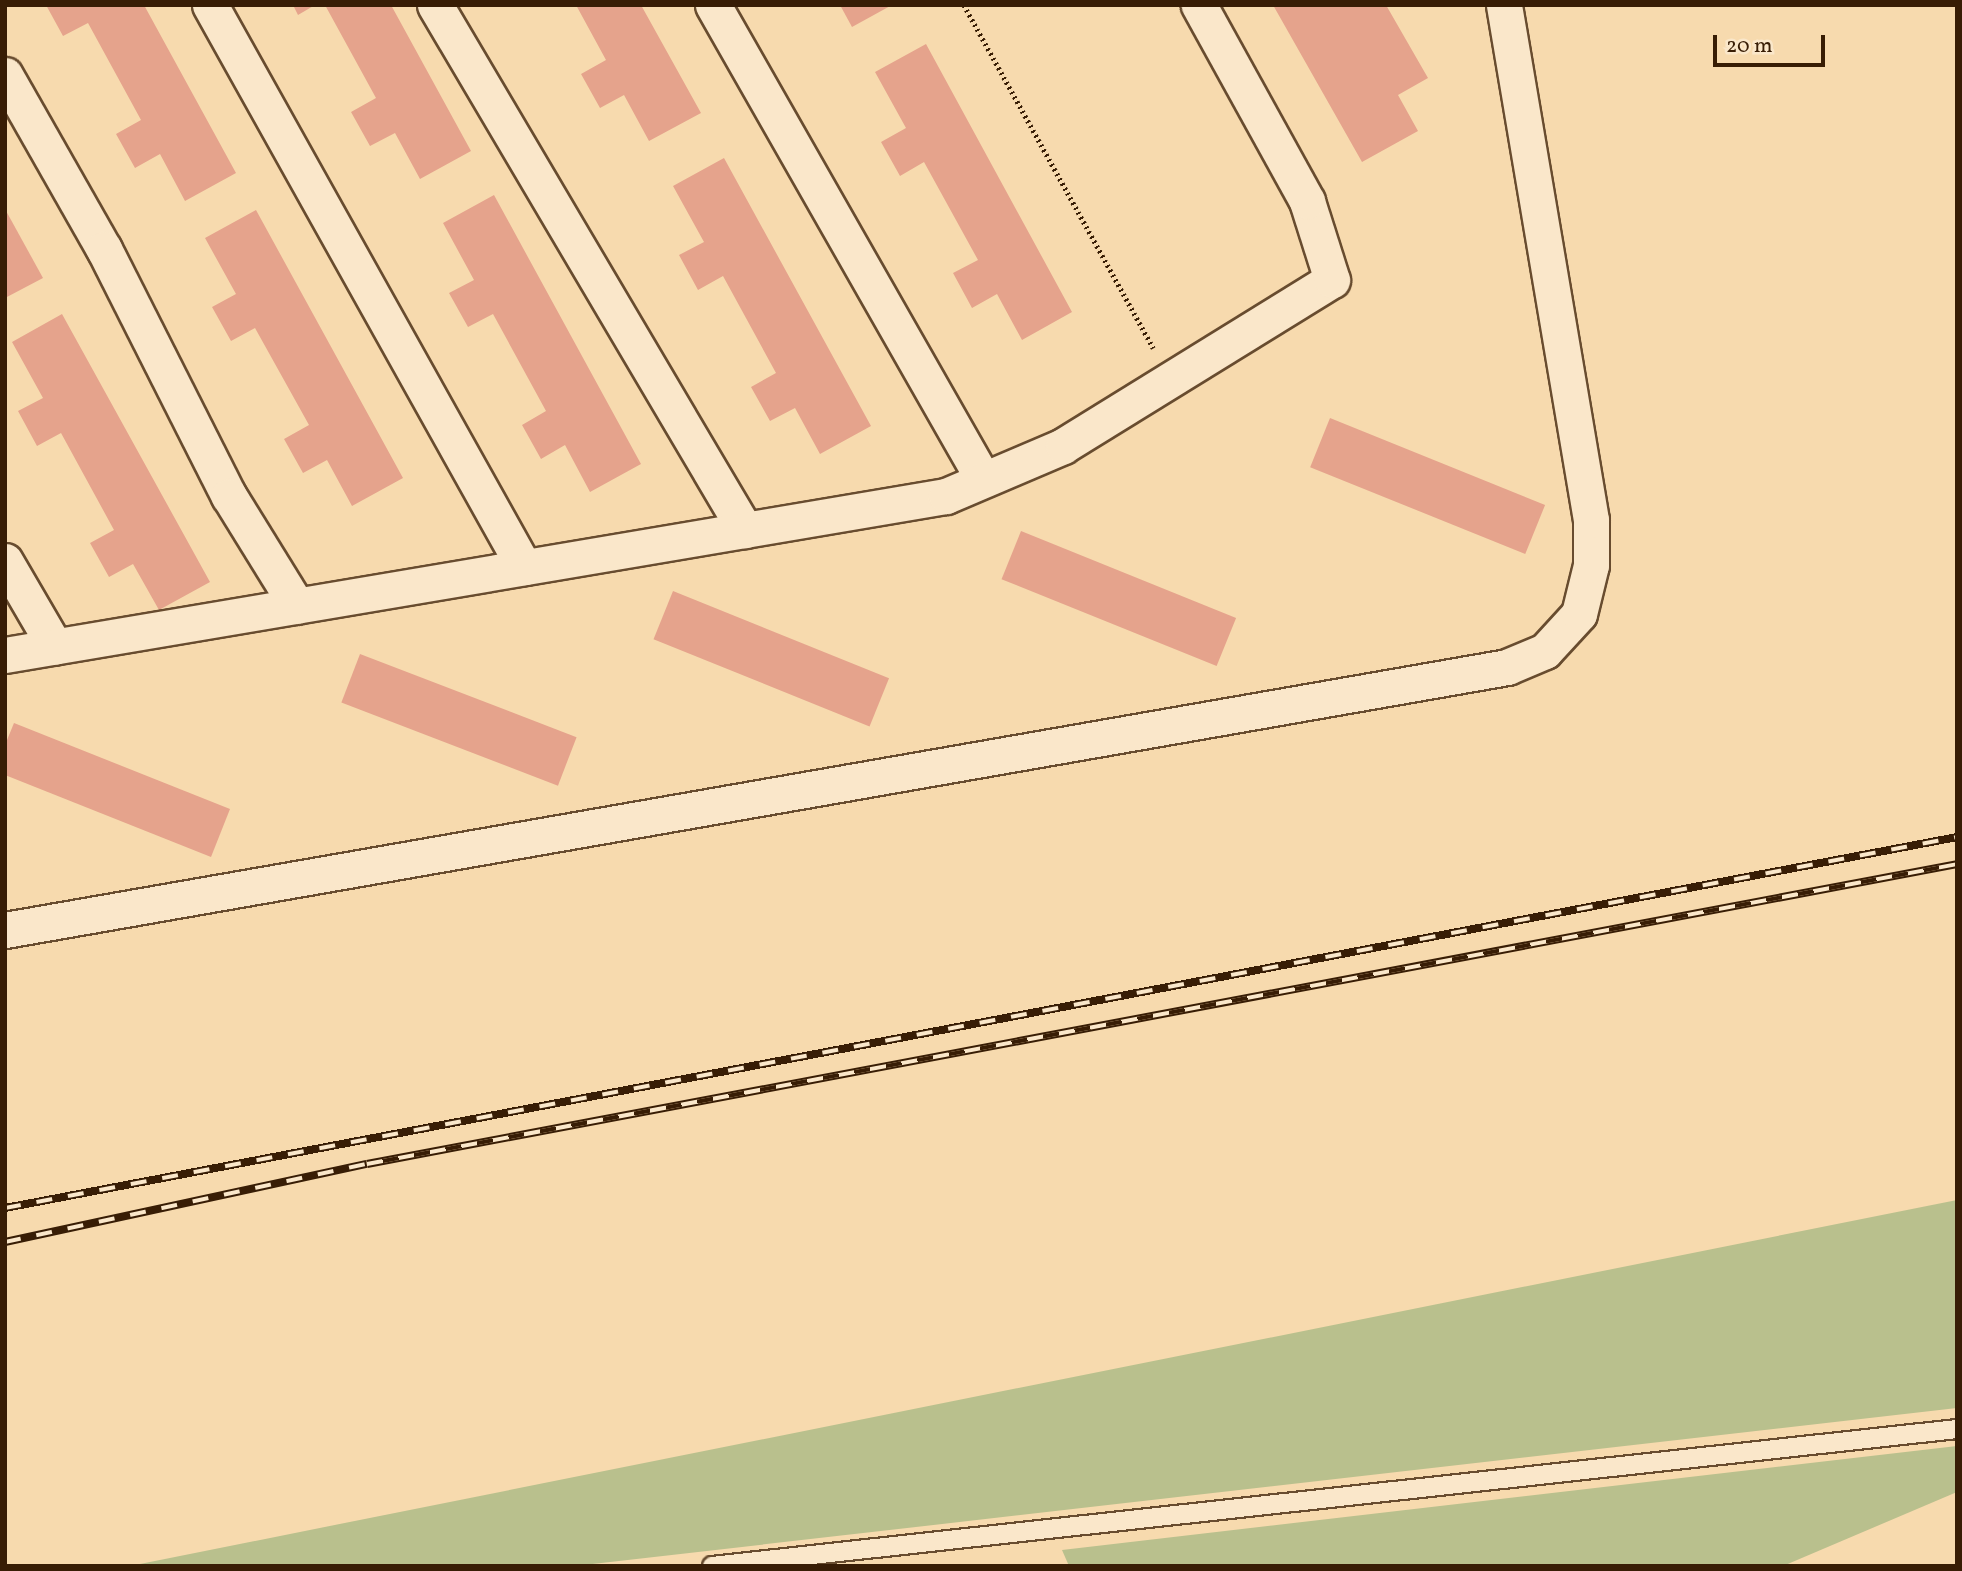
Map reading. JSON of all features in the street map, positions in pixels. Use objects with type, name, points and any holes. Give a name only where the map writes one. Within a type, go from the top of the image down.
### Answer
[{"type":"street","points":[[211,5],[524,567]]},
{"type":"street","points":[[435,5],[745,530]]},
{"type":"street","points":[[713,5],[983,480]]},
{"type":"street","points":[[5,655],[946,496],[1063,446],[1332,280],[1307,201],[1199,5]]},
{"type":"street","points":[[5,930],[1507,667],[1545,651],[1579,614],[1591,565],[1591,520],[1504,5]]},
{"type":"street","points":[[5,75],[229,496],[297,606]]},
{"type":"street","points":[[5,561],[55,647]]},
{"type":"lane","points":[[712,1566],[1957,1429]]},
{"type":"path","points":[[964,5],[1171,379]]},
{"type":"green space","points":[[1957,1200],[1957,1408],[575,1566],[130,1566]]},
{"type":"green space","points":[[1957,1446],[1957,1492],[1783,1566],[1069,1566],[1062,1550]]},
{"type":"building","points":[[46,5],[144,5],[236,173],[185,201],[160,154],[135,168],[116,134],[141,120],[88,23],[63,36]]},
{"type":"building","points":[[293,5],[315,5],[298,15]]},
{"type":"building","points":[[325,5],[391,5],[471,151],[420,179],[395,133],[370,146],[351,112],[376,98]]},
{"type":"building","points":[[576,5],[641,5],[701,113],[649,141],[624,95],[600,108],[581,74],[606,60]]},
{"type":"building","points":[[840,5],[892,5],[852,27]]},
{"type":"building","points":[[1273,5],[1386,5],[1428,78],[1398,95],[1418,131],[1362,162]]},
{"type":"building","points":[[926,44],[1072,312],[1022,340],[997,294],[972,308],[953,273],[978,260],[924,162],[900,176],[881,142],[906,128],[875,72]]},
{"type":"building","points":[[724,158],[871,426],[820,454],[795,408],[770,421],[751,387],[776,373],[723,276],[698,290],[679,255],[704,242],[673,186]]},
{"type":"building","points":[[494,195],[641,464],[590,492],[565,445],[541,459],[522,425],[546,411],[493,314],[468,327],[449,293],[474,280],[443,223]]},
{"type":"building","points":[[5,209],[43,278],[5,298]]},
{"type":"building","points":[[256,210],[403,478],[352,506],[327,460],[303,473],[284,439],[309,425],[255,328],[231,341],[212,307],[236,294],[205,238]]},
{"type":"building","points":[[62,314],[210,582],[159,610],[133,564],[109,577],[90,543],[114,530],[61,433],[37,446],[18,411],[43,398],[12,342]]},
{"type":"building","points":[[1330,418],[1545,505],[1525,554],[1310,467]]},
{"type":"building","points":[[1021,531],[1236,618],[1217,666],[1002,579]]},
{"type":"building","points":[[673,591],[889,678],[870,726],[654,639]]},
{"type":"building","points":[[360,654],[577,737],[558,786],[341,703]]},
{"type":"building","points":[[14,723],[230,809],[211,857],[5,775],[5,745]]},
{"type":"railway","points":[[5,1208],[1957,837]]},
{"type":"railway","points":[[5,1242],[367,1164],[1957,864]]}]
